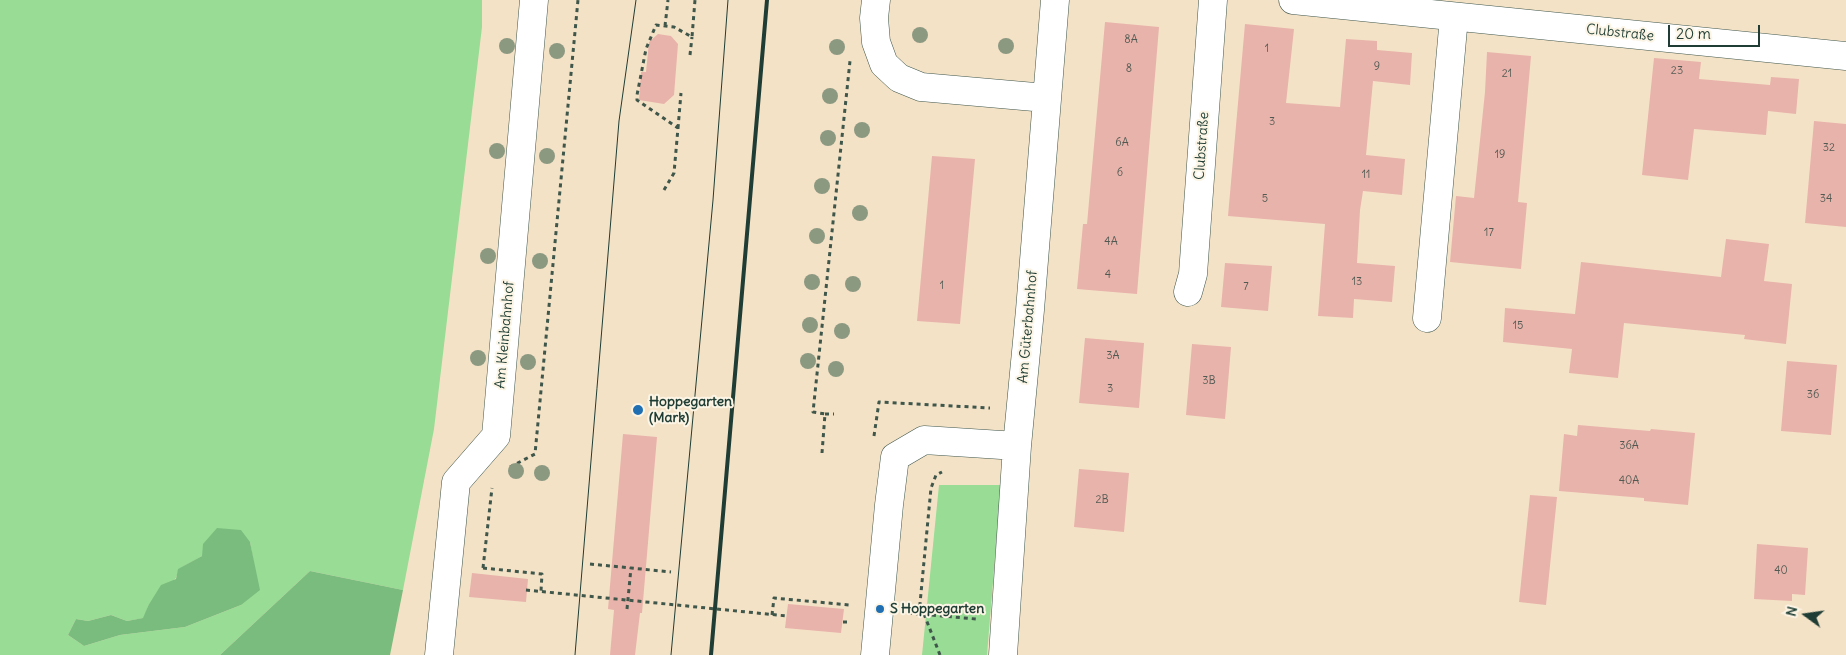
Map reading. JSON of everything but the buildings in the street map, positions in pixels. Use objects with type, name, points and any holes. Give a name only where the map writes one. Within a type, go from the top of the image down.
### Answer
[{"type":"street","name":"Am Kleinbahnhof","points":[[439,655],[456,482],[496,436],[534,0]]},
{"type":"street","points":[[876,0],[874,18],[876,42],[884,64],[899,78],[921,87],[1046,98]]},
{"type":"street","name":"Am Güterbahnhof","points":[[1003,655],[1017,446],[1055,0]]},
{"type":"street","name":"Clubstraße","points":[[1188,292],[1193,274],[1213,0]]},
{"type":"street","name":"Clubstraße","points":[[1292,0],[1392,5],[1454,17],[1846,56]]},
{"type":"street","points":[[1427,318],[1454,17]]},
{"type":"street","points":[[875,655],[895,458],[924,440],[1017,446]]},
{"type":"path","points":[[509,468],[535,454],[578,0]]},
{"type":"path","points":[[665,26],[668,0]]},
{"type":"path","points":[[690,55],[694,0]]},
{"type":"path","points":[[678,128],[637,100],[646,49],[656,25],[674,26],[692,37]]},
{"type":"path","points":[[834,414],[813,412],[851,55]]},
{"type":"path","points":[[664,190],[674,173],[681,93]]},
{"type":"path","points":[[822,453],[825,414]]},
{"type":"path","points":[[919,614],[931,488],[936,476],[949,469]]},
{"type":"path","points":[[484,568],[492,483]]},
{"type":"path","points":[[447,564],[542,574],[541,592]]},
{"type":"path","points":[[590,564],[671,572]]},
{"type":"path","points":[[627,609],[631,568]]},
{"type":"path","points":[[526,590],[787,616]]},
{"type":"path","points":[[772,615],[774,598],[852,606]]},
{"type":"path","points":[[842,622],[850,622],[880,609],[1004,621]]},
{"type":"path","points":[[924,614],[940,655]]},
{"type":"green space","points":[[0,0],[482,0],[482,27],[434,429],[403,590],[310,571],[220,655],[0,655]],"holes":[[[250,542],[254,564],[241,605],[185,627],[120,635],[84,646],[68,635],[76,619],[88,621],[111,615],[127,621],[144,618],[148,606],[176,578],[179,569],[202,556]]]},
{"type":"green space","points":[[939,485],[1001,485],[987,655],[922,655]]},
{"type":"green space","points":[[217,528],[241,530],[250,542],[260,590],[241,605],[185,627],[120,635],[84,646],[68,635],[76,619],[88,621],[111,615],[127,621],[143,618],[161,585],[176,579],[178,569],[202,556],[203,544]]},
{"type":"green space","points":[[310,571],[403,590],[390,655],[220,655]]},
{"type":"tram line","points":[[575,655],[619,121],[636,0]]},
{"type":"tram line","points":[[671,655],[713,200],[728,0]]},
{"type":"railway","points":[[711,655],[767,0]]},
{"type":"place","name":"Hoppegarten (Mark)","points":[[638,410]]},
{"type":"place","name":"S Hoppegarten","points":[[880,609]]}]
